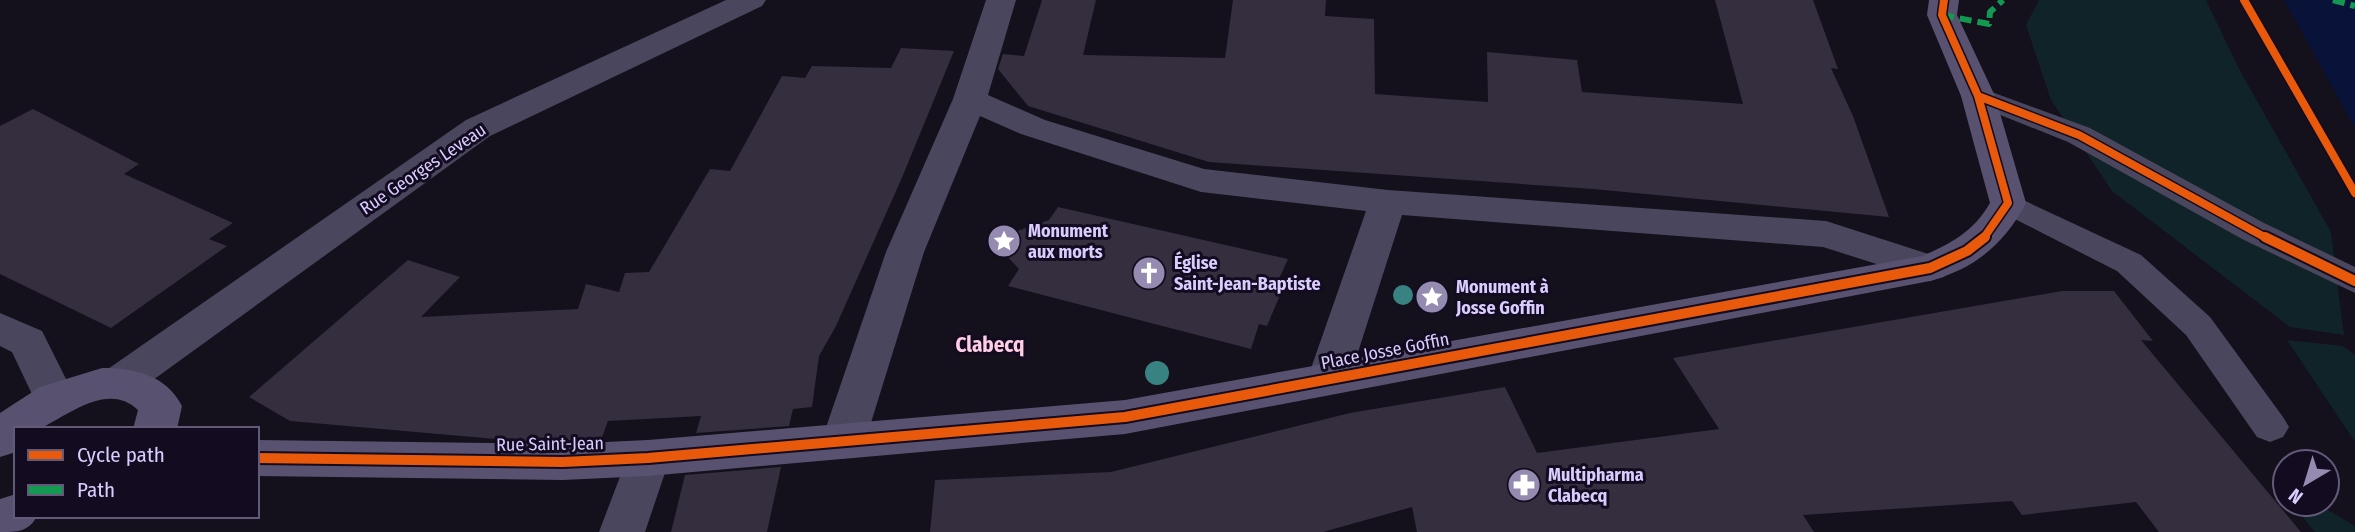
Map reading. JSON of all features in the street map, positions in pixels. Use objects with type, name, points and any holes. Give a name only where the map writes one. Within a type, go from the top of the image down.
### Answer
[{"type":"street","name":"Rue Georges Leveau","points":[[120,382],[478,128],[751,0]]},
{"type":"street","points":[[843,442],[905,253],[970,99],[1001,0]]},
{"type":"street","points":[[1944,0],[1942,15],[1978,96],[2008,203]]},
{"type":"street","points":[[970,99],[1032,127],[1201,180],[1388,202],[1826,234],[1930,268]]},
{"type":"street","points":[[1329,377],[1388,202]]},
{"type":"street","name":"Place Josse Goffin","points":[[843,442],[1125,417],[1329,377],[1930,268],[1968,251],[1995,228],[2008,203]]},
{"type":"street","points":[[0,328],[27,342],[55,399]]},
{"type":"street","points":[[0,440],[27,415],[55,399],[94,385],[120,382],[152,392],[161,406],[156,427]]},
{"type":"street","name":"Rue Saint-Jean","points":[[259,458],[563,462],[843,442]]},
{"type":"street","points":[[622,532],[648,458]]},
{"type":"lane","points":[[1978,96],[2079,135],[2253,231],[2355,281]]},
{"type":"lane","points":[[2008,203],[2129,263],[2198,326],[2270,427]]},
{"type":"green space","points":[[2039,0],[2206,0],[2239,69],[2331,232],[2344,335],[2290,327],[2112,191],[2051,100],[2026,25]]},
{"type":"green space","points":[[2287,340],[2343,346],[2355,355],[2355,442]]},
{"type":"green space","points":[[2304,518],[2341,518],[2355,526],[2355,532],[2315,532]]},
{"type":"water","points":[[2284,0],[2355,0],[2355,128]]},
{"type":"building","points":[[1042,0],[1096,0],[1083,55],[1225,58],[1233,0],[1326,0],[1325,16],[1374,19],[1375,94],[1488,102],[1487,52],[1577,60],[1582,92],[1743,104],[1715,0],[1813,0],[1838,69],[1831,68],[1853,116],[1889,217],[1593,189],[1209,162],[1028,106],[998,69],[1003,54],[1024,56]]},
{"type":"building","points":[[901,48],[954,51],[901,180],[836,326],[819,356],[812,407],[793,409],[789,426],[696,433],[701,416],[608,421],[601,440],[518,441],[290,421],[249,397],[408,260],[460,277],[421,317],[578,309],[586,284],[619,292],[625,273],[649,272],[710,169],[730,171],[782,76],[805,78],[812,66],[891,68]]},
{"type":"building","points":[[33,109],[139,164],[124,174],[233,223],[209,239],[227,246],[111,328],[0,274],[0,126]]},
{"type":"building","name":"Église Saint-Jean-Baptiste","points":[[1058,207],[1288,259],[1278,281],[1285,283],[1267,326],[1259,324],[1251,349],[1008,286],[1019,269],[992,240],[1049,220]]},
{"type":"building","points":[[2062,291],[2114,291],[2153,341],[2141,340],[2271,496],[2271,518],[2289,518],[2301,532],[2159,532],[2136,502],[2022,515],[2012,501],[1803,515],[1814,532],[1417,532],[1412,507],[1323,532],[930,532],[935,480],[1111,472],[1350,413],[1505,387],[1537,453],[1719,429],[1673,358]]},
{"type":"building","points":[[781,467],[767,532],[671,532],[685,475]]},
{"type":"marked path","points":[[1942,15],[1989,24],[1990,12],[2003,0]]},
{"type":"marked path","points":[[2333,0],[2355,6]]},
{"type":"cycle path","points":[[259,458],[563,462],[648,458],[1125,417],[1930,268],[1967,251],[1985,237],[2008,203],[1978,96],[1942,15],[1944,0]]},
{"type":"cycle path","points":[[2244,0],[2355,193]]},
{"type":"cycle path","points":[[1978,96],[2079,135],[2253,231],[2355,281]]},
{"type":"place","name":"Monument aux morts","points":[[1004,241]]},
{"type":"place","name":"Église Saint-Jean-Baptiste","points":[[1149,273]]},
{"type":"place","name":"Monument à Josse Goffin","points":[[1432,297]]},
{"type":"place","name":"Multipharma Clabecq","points":[[1524,485]]},
{"type":"district","name":"Clabecq","points":[[990,345]]}]
